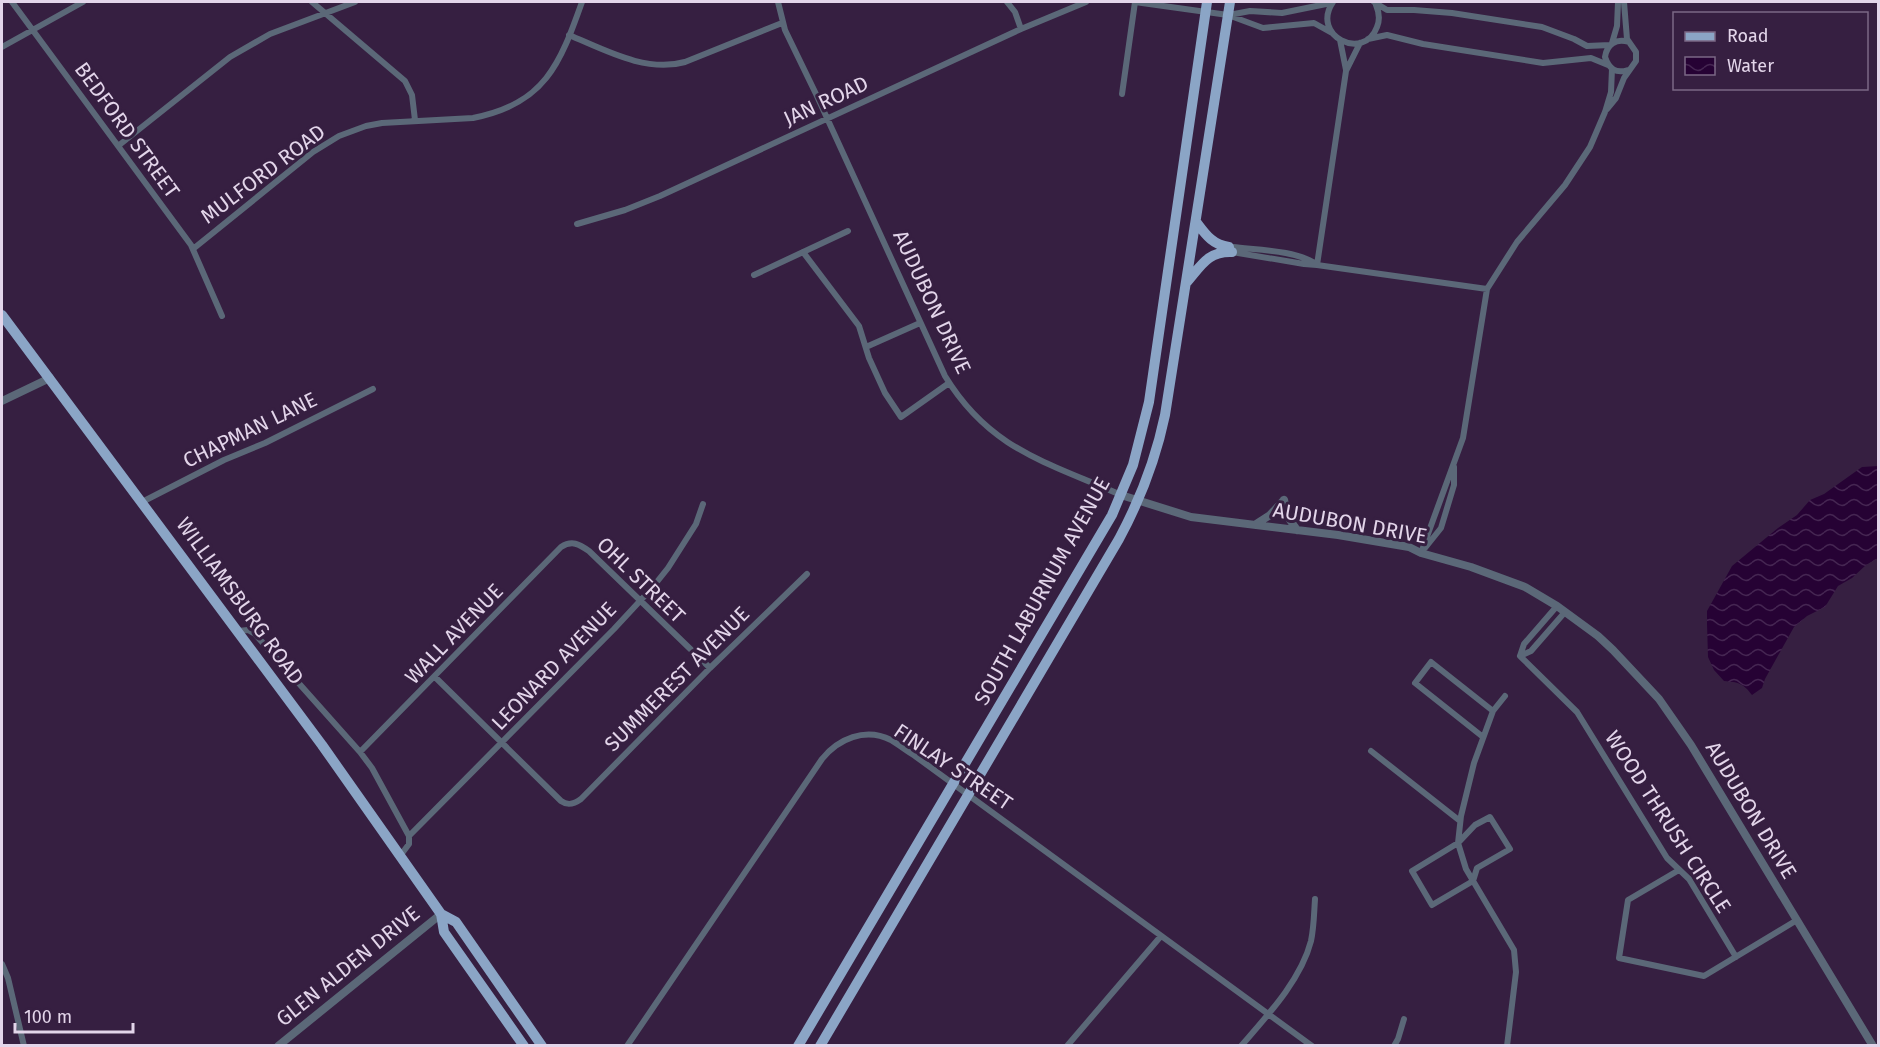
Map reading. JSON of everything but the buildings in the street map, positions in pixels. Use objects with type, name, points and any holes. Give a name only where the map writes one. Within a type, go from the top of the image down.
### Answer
[{"type":"main road","name":"SOUTH LABURNUM AVENUE","points":[[820,1046],[1119,539],[1150,470],[1162,429],[1197,223],[1230,2]]},
{"type":"main road","name":"SOUTH LABURNUM AVENUE","points":[[798,1046],[1106,525],[1121,495],[1138,450],[1149,402],[1207,7]]},
{"type":"main road","points":[[1197,223],[1218,245],[1232,249]]},
{"type":"main road","points":[[1187,282],[1209,257],[1220,251],[1232,249]]},
{"type":"main road","name":"WILLIAMSBURG ROAD","points":[[2,315],[322,745],[441,914],[444,932],[524,1046]]},
{"type":"main road","name":"WILLIAMSBURG ROAD","points":[[441,914],[456,922],[542,1046]]},
{"type":"street","name":"BEDFORD STREET","points":[[12,2],[193,249],[222,316]]},
{"type":"street","points":[[2,47],[82,2]]},
{"type":"street","points":[[312,2],[405,81],[412,95],[415,120]]},
{"type":"street","points":[[118,146],[230,57],[270,34],[355,2]]},
{"type":"street","name":"MULFORD ROAD","points":[[193,249],[327,143],[366,126],[415,120],[473,118],[511,106],[546,79],[563,53],[582,2]]},
{"type":"street","name":"AUDUBON DRIVE","points":[[778,2],[782,23],[949,383],[970,411],[998,437],[1032,456],[1121,495],[1191,517],[1409,547],[1525,587],[1557,606],[1598,636],[1659,699],[1691,745],[1873,1046]]},
{"type":"street","points":[[1007,2],[1015,12],[1021,29]]},
{"type":"street","name":"JAN ROAD","points":[[577,224],[625,210],[660,196],[1021,29],[1086,2]]},
{"type":"street","points":[[1122,94],[1135,2],[1207,7],[1263,28],[1314,23],[1340,40],[1353,44],[1388,35],[1423,44],[1543,63],[1591,58],[1623,72],[1631,68]]},
{"type":"street","points":[[1228,15],[1250,11],[1282,13],[1332,2],[1327,18],[1332,33]]},
{"type":"street","points":[[1368,39],[1378,26],[1378,9],[1374,2]]},
{"type":"street","points":[[1374,2],[1388,10],[1452,13],[1542,27],[1587,46],[1611,44],[1622,40],[1629,43],[1634,47],[1636,61],[1624,78],[1616,98],[1605,112]]},
{"type":"street","points":[[1421,553],[1463,438],[1487,289],[1517,242],[1560,191],[1590,147],[1611,92],[1610,67],[1605,57],[1617,26],[1618,2]]},
{"type":"street","points":[[1624,2],[1629,43]]},
{"type":"street","points":[[569,35],[650,66],[670,66],[782,23]]},
{"type":"street","points":[[1340,40],[1346,71]]},
{"type":"street","points":[[1317,264],[1346,71],[1360,43]]},
{"type":"street","points":[[754,274],[848,231]]},
{"type":"street","points":[[1232,249],[1304,264],[1487,289]]},
{"type":"street","points":[[803,252],[860,326],[869,358],[885,393],[901,417],[949,383]]},
{"type":"street","points":[[866,347],[921,323]]},
{"type":"street","points":[[2,400],[50,378]]},
{"type":"street","name":"CHAPMAN LANE","points":[[142,502],[224,460],[266,443],[373,388]]},
{"type":"street","points":[[1421,553],[1441,528],[1454,485],[1455,460]]},
{"type":"street","points":[[1255,524],[1270,515],[1284,500],[1288,517],[1297,530]]},
{"type":"street","name":"LEONARD AVENUE","points":[[409,836],[503,743],[640,601],[674,560],[696,525],[703,504]]},
{"type":"street","name":"OHL STREET","points":[[573,543],[580,544],[589,551],[710,668]]},
{"type":"street","name":"WALL AVENUE","points":[[360,752],[561,547],[573,543]]},
{"type":"street","name":"SUMMEREST AVENUE","points":[[503,743],[561,801],[569,804],[581,800],[710,668],[807,574]]},
{"type":"street","points":[[1520,656],[1524,644],[1557,606]]},
{"type":"street","points":[[1520,656],[1531,651],[1565,612]]},
{"type":"street","points":[[238,631],[248,630],[255,634],[360,752],[378,777],[409,836],[409,844],[400,856]]},
{"type":"street","name":"WOOD THRUSH CIRCLE","points":[[1520,656],[1577,712],[1667,858],[1689,879],[1736,957]]},
{"type":"street","points":[[1483,736],[1415,683],[1431,663],[1493,711]]},
{"type":"street","points":[[435,677],[503,743]]},
{"type":"street","points":[[1505,696],[1493,711],[1474,763],[1460,821],[1458,843],[1466,869],[1514,950],[1516,972],[1507,1046]]},
{"type":"street","name":"FINLAY STREET","points":[[627,1046],[822,759],[837,744],[856,736],[870,735],[885,738],[915,756],[1312,1046]]},
{"type":"street","points":[[1371,751],[1460,821]]},
{"type":"street","points":[[1490,817],[1510,849],[1477,868],[1473,881],[1432,905],[1412,871],[1458,843],[1475,825],[1490,817]]},
{"type":"street","points":[[1679,870],[1628,900],[1619,958],[1704,976],[1797,920]]},
{"type":"street","points":[[1241,1046],[1301,968],[1311,940],[1315,899]]},
{"type":"street","name":"GLEN ALDEN DRIVE","points":[[278,1046],[441,914]]},
{"type":"street","points":[[1067,1046],[1161,936]]},
{"type":"street","points":[[2,964],[8,978],[24,1046]]},
{"type":"street","points":[[1394,1046],[1404,1019]]},
{"type":"water","points":[[1878,466],[1878,558],[1838,586],[1825,607],[1807,616],[1794,627],[1762,688],[1752,695],[1740,684],[1724,681],[1714,670],[1708,657],[1707,611],[1732,566],[1797,515],[1810,500],[1824,494],[1862,467]]}]
